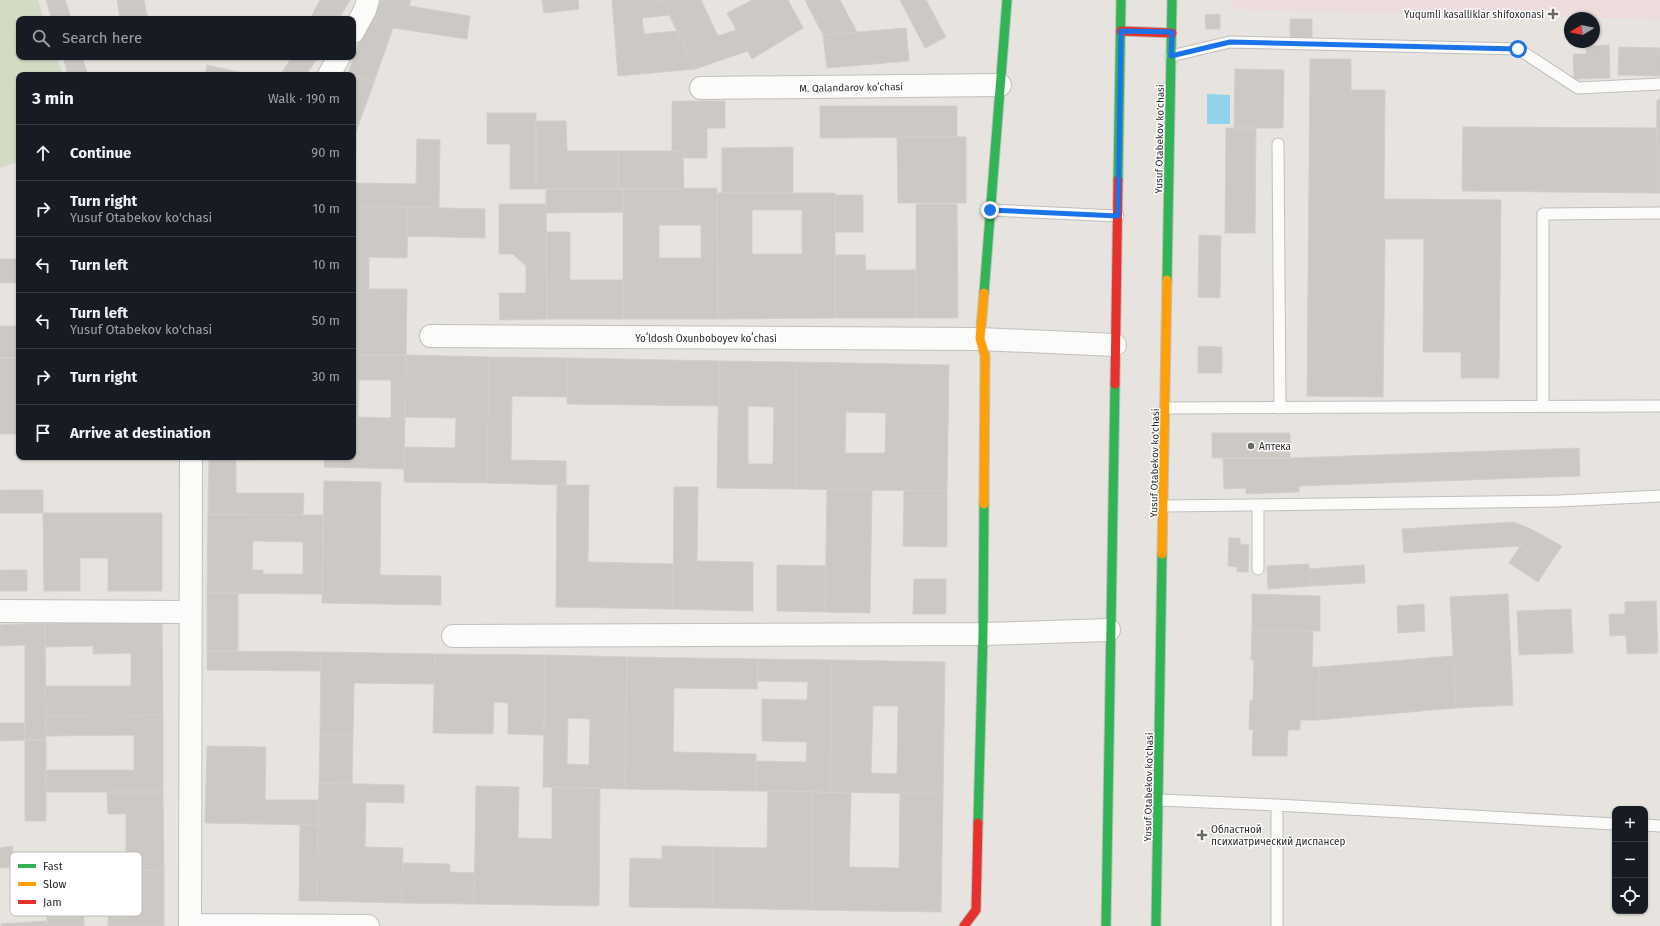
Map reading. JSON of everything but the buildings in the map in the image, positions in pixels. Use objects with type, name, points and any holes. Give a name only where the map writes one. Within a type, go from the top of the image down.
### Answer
[{"type":"main road","points":[[964,926],[976,910],[983,634],[985,354],[980,339],[1007,0]]},
{"type":"main road","points":[[1106,926],[1121,0]]},
{"type":"main road","name":"Yusuf Otabekov ko'chasi","points":[[1156,926],[1172,0]]},
{"type":"main road","points":[[1121,31],[1172,32]]},
{"type":"street","points":[[356,26],[365,10],[368,0]]},
{"type":"street","points":[[331,72],[337,60]]},
{"type":"street","name":"M. Qalandarov koʻchasi","points":[[701,88],[1000,85]]},
{"type":"street","name":"Yoʻldosh Oxunboboyev koʻchasi","points":[[431,336],[980,339],[1115,345]]},
{"type":"street","points":[[191,460],[190,925],[368,926]]},
{"type":"street","points":[[0,610],[190,612]]},
{"type":"street","points":[[453,636],[983,634],[1110,630]]},
{"type":"lane","points":[[1171,56],[1230,42],[1518,49],[1578,88],[1660,84]]},
{"type":"lane","points":[[1278,144],[1280,408]]},
{"type":"lane","points":[[990,210],[1118,216]]},
{"type":"lane","points":[[1543,406],[1543,214],[1660,213]]},
{"type":"lane","points":[[1166,408],[1660,406]]},
{"type":"lane","points":[[1164,506],[1552,501],[1660,496]]},
{"type":"lane","points":[[1258,505],[1258,569]]},
{"type":"lane","points":[[1159,800],[1277,805],[1612,824]]},
{"type":"lane","points":[[1277,805],[1277,926]]},
{"type":"lane","points":[[1648,825],[1660,826]]},
{"type":"shaded area","name":"Yuqumli kasalliklar shifoxonasi","points":[[1231,0],[1660,0],[1660,19],[1600,18],[1600,12],[1564,12],[1564,17],[1231,9]]},
{"type":"green space","points":[[0,0],[38,0],[43,16],[16,16],[16,60],[58,60],[62,72],[16,72],[16,162],[0,168]]},
{"type":"water","points":[[1207,94],[1230,95],[1230,124],[1207,124]]},
{"type":"traffic: fast","points":[[984,293],[1007,0]]},
{"type":"traffic: fast","points":[[1118,180],[1121,0]]},
{"type":"traffic: fast","points":[[1167,280],[1172,0]]},
{"type":"traffic: fast","points":[[1106,926],[1115,384]]},
{"type":"traffic: fast","points":[[978,823],[983,634],[984,504]]},
{"type":"traffic: fast","points":[[1156,926],[1162,554]]},
{"type":"traffic: slow","points":[[1162,554],[1167,280]]},
{"type":"traffic: slow","points":[[984,293],[980,339],[985,355],[984,504]]},
{"type":"traffic: jam","points":[[1121,31],[1172,33]]},
{"type":"traffic: jam","points":[[1115,384],[1118,180]]},
{"type":"traffic: jam","points":[[964,926],[976,910],[978,823]]},
{"type":"place","name":"Yuqumli kasalliklar shifoxonasi","points":[[1553,14]]},
{"type":"place","name":"Аптека","points":[[1251,446]]},
{"type":"place","name":"Областной психиатрический диспансер","points":[[1202,835]]},
{"type":"route","points":[[990,210],[1118,216],[1121,31],[1172,32],[1171,56],[1230,42],[1518,49]]}]
